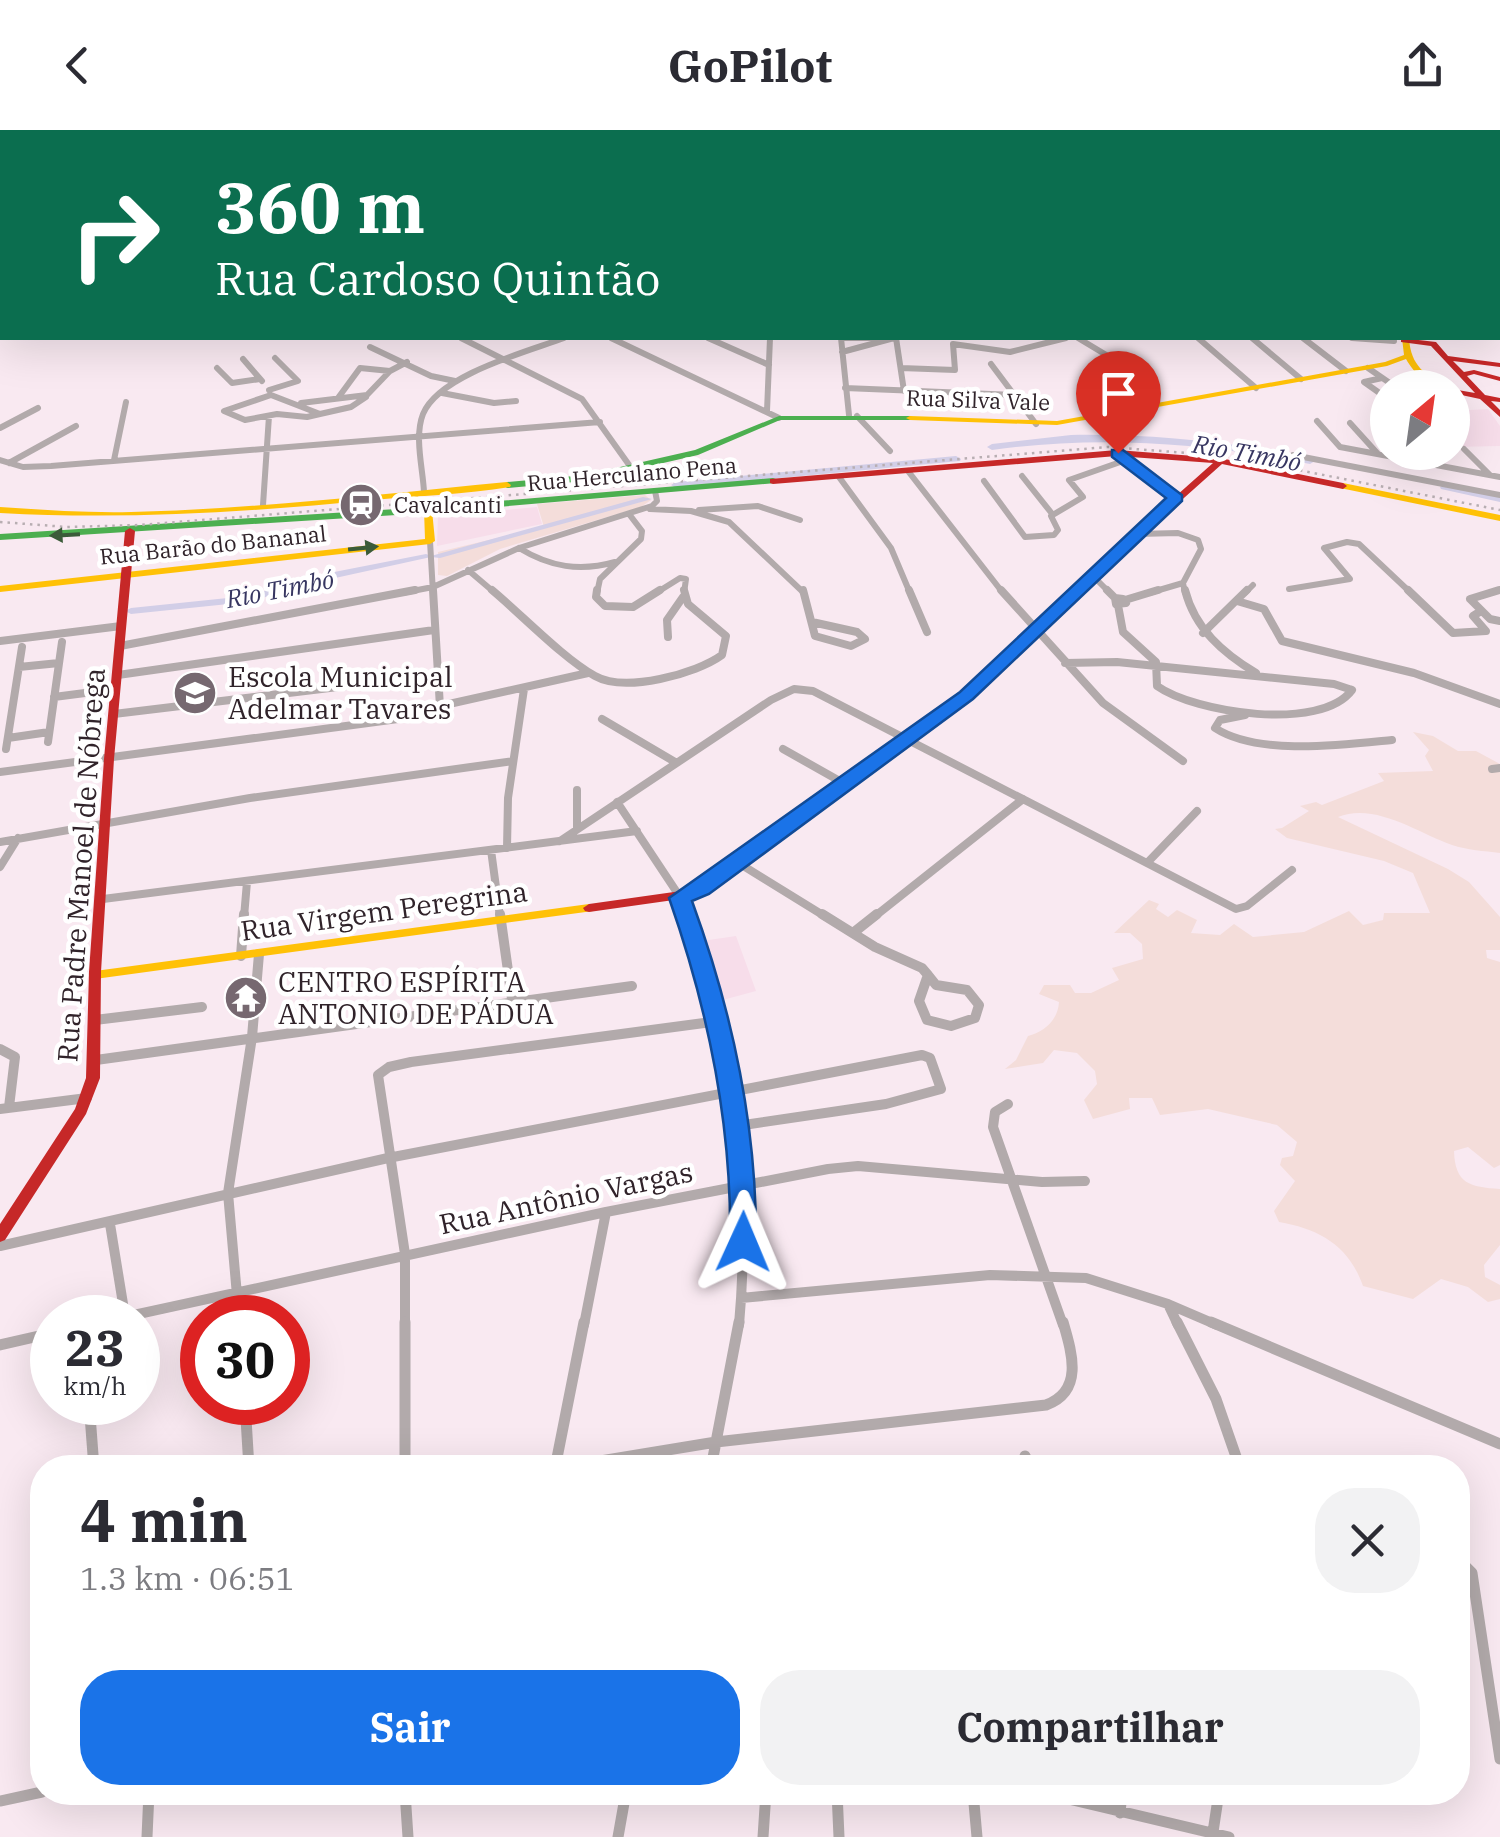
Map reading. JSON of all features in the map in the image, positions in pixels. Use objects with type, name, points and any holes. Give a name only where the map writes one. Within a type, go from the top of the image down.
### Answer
[{"type":"main road","points":[[1415,370],[1401,344],[1430,342],[1460,370]]},
{"type":"main road","name":"Rua Silva Vale","points":[[1385,370],[1401,344]]},
{"type":"main road","points":[[1448,358],[1500,365]]},
{"type":"main road","name":"Rua Silva Vale","points":[[0,510],[94,517],[585,478],[710,449],[773,415],[1036,424],[1368,368],[1379,370]]},
{"type":"main road","points":[[1470,373],[1500,379]]},
{"type":"main road","points":[[1470,384],[1500,415]]},
{"type":"main road","points":[[1470,391],[1495,400],[1500,415]]},
{"type":"main road","name":"Rua Herculano Pena","points":[[0,538],[1122,457],[1220,461],[1500,518]]},
{"type":"main road","points":[[680,898],[701,889],[966,696],[1092,575],[1220,461]]},
{"type":"main road","points":[[428,510],[430,541]]},
{"type":"main road","name":"Rua Padre Manoel de Nóbrega","points":[[0,1236],[88,1098],[96,1060],[95,975],[109,759],[130,531]]},
{"type":"main road","name":"Rua Barão do Bananal","points":[[0,589],[430,541]]},
{"type":"main road","name":"Rua Virgem Peregrina","points":[[95,975],[680,898]]},
{"type":"street","points":[[465,340],[582,398],[632,468]]},
{"type":"street","points":[[424,492],[423,412],[455,381],[559,340]]},
{"type":"street","points":[[615,340],[773,415],[770,340]]},
{"type":"street","points":[[713,340],[770,365]]},
{"type":"street","points":[[841,340],[845,388],[853,415],[890,451]]},
{"type":"street","points":[[842,352],[886,340]]},
{"type":"street","points":[[894,340],[904,391]]},
{"type":"street","points":[[901,368],[952,371],[957,367],[952,346],[956,344],[974,342],[985,350],[1004,352],[1057,340]]},
{"type":"street","points":[[1081,340],[1108,356],[1156,406]]},
{"type":"street","points":[[1200,340],[1256,388]]},
{"type":"street","points":[[1254,340],[1300,379]]},
{"type":"street","points":[[1306,340],[1346,372]]},
{"type":"street","points":[[1368,340],[1401,344]]},
{"type":"street","points":[[370,347],[431,376],[455,381]]},
{"type":"street","points":[[274,358],[298,381],[224,411],[245,420],[351,408],[390,371],[407,362]]},
{"type":"street","points":[[244,359],[270,393],[320,414]]},
{"type":"street","points":[[991,364],[1036,424]]},
{"type":"street","points":[[218,368],[232,383],[260,379]]},
{"type":"street","points":[[334,401],[360,368],[390,371]]},
{"type":"street","points":[[845,388],[1015,395]]},
{"type":"street","points":[[442,394],[494,403],[516,401]]},
{"type":"street","points":[[293,403],[367,395]]},
{"type":"street","points":[[114,460],[126,402]]},
{"type":"street","points":[[0,428],[38,408]]},
{"type":"street","points":[[263,505],[269,416]]},
{"type":"street","points":[[1317,421],[1337,445],[1370,452]]},
{"type":"street","points":[[0,460],[31,467],[600,422]]},
{"type":"street","points":[[1350,423],[1370,445]]},
{"type":"street","points":[[9,463],[76,426]]},
{"type":"street","points":[[1293,455],[1500,495]]},
{"type":"street","points":[[1470,456],[1490,475]]},
{"type":"street","points":[[984,481],[1025,537],[1057,533],[1050,519],[1083,499],[1068,482],[1071,478],[1122,457],[1176,498]]},
{"type":"street","points":[[1462,470],[1500,477]]},
{"type":"street","points":[[908,471],[1065,663],[1121,721],[1183,761]]},
{"type":"street","points":[[1022,476],[1054,515]]},
{"type":"street","points":[[840,477],[898,560],[927,632]]},
{"type":"street","points":[[120,646],[433,587],[519,548],[646,508],[657,502],[654,491]]},
{"type":"street","points":[[646,508],[691,511],[758,506],[800,520]]},
{"type":"street","points":[[691,511],[730,522],[786,571],[803,589],[812,622],[817,638],[855,646],[865,639],[861,634],[812,622]]},
{"type":"street","points":[[629,514],[642,531],[641,539],[596,586],[596,598],[604,606],[633,608],[682,577],[688,583],[684,597],[667,620],[668,637]]},
{"type":"street","points":[[1138,534],[1178,533],[1198,540],[1201,549],[1182,582],[1189,612],[1203,634],[1263,679]]},
{"type":"street","points":[[430,541],[440,707]]},
{"type":"street","points":[[1289,589],[1350,579],[1324,548],[1350,542],[1359,544],[1453,634],[1486,631],[1473,616],[1481,611]]},
{"type":"street","points":[[519,548],[559,567],[600,566],[622,559]]},
{"type":"street","points":[[468,570],[591,674]]},
{"type":"street","points":[[1065,663],[1097,662],[1157,668],[1263,679],[1352,690],[1348,700],[1332,708],[1258,712],[1215,709],[1176,698],[1157,686],[1157,668],[1154,658],[1123,632],[1119,601],[1092,575]]},
{"type":"street","points":[[1119,601],[1182,582]]},
{"type":"street","points":[[1203,634],[1252,585]]},
{"type":"street","points":[[1500,590],[1470,599],[1490,619],[1500,621]]},
{"type":"street","points":[[0,772],[428,715],[440,707],[591,674],[652,678],[693,671],[715,662],[726,648],[726,636],[684,597]]},
{"type":"street","points":[[1237,600],[1271,614],[1274,634],[1288,643],[1414,672],[1500,704]]},
{"type":"street","points":[[0,640],[122,626]]},
{"type":"street","points":[[54,697],[117,682],[434,630]]},
{"type":"street","points":[[8,738],[49,737],[62,642]]},
{"type":"street","points":[[6,748],[22,647]]},
{"type":"street","points":[[19,667],[59,663]]},
{"type":"street","points":[[114,714],[436,675]]},
{"type":"street","points":[[560,841],[787,691],[800,688],[814,691],[1236,909],[1247,906],[1292,870]]},
{"type":"street","points":[[507,848],[524,689]]},
{"type":"street","points":[[1258,712],[1220,720],[1216,728],[1230,738],[1301,745],[1392,740]]},
{"type":"street","points":[[602,719],[676,762]]},
{"type":"street","points":[[782,749],[845,784]]},
{"type":"street","points":[[0,842],[250,798],[514,760]]},
{"type":"street","points":[[577,790],[577,829]]},
{"type":"street","points":[[853,933],[1023,800]]},
{"type":"street","points":[[617,802],[680,898],[706,970],[719,1021],[737,1126],[744,1183],[741,1298],[737,1340],[714,1455]]},
{"type":"street","points":[[1148,862],[1198,811]]},
{"type":"street","points":[[102,899],[637,831]]},
{"type":"street","points":[[0,867],[18,838]]},
{"type":"street","points":[[491,850],[512,999]]},
{"type":"street","points":[[737,862],[853,933],[928,972],[936,986],[957,987],[974,995],[979,1005],[975,1018],[954,1028],[932,1022],[924,1015],[919,1000],[928,972]]},
{"type":"street","points":[[240,956],[247,882]]},
{"type":"street","points":[[237,1295],[228,1194],[252,1037],[260,954]]},
{"type":"street","points":[[96,1060],[512,999],[632,986]]},
{"type":"street","points":[[96,1020],[202,1007]]},
{"type":"street","points":[[404,1455],[405,1254],[378,1075],[389,1067],[411,1062],[719,1021]]},
{"type":"street","points":[[0,1049],[16,1057],[5,1108],[88,1098]]},
{"type":"street","points":[[0,1246],[388,1158],[922,1055],[930,1058],[941,1089],[886,1104],[737,1126]]},
{"type":"street","points":[[636,1455],[716,1442],[1051,1405],[1070,1388],[1074,1369],[1048,1274],[993,1127],[995,1112],[1008,1104]]},
{"type":"street","name":"Rua Antônio Vargas","points":[[160,1309],[744,1183],[858,1166],[1010,1180],[1085,1181]]},
{"type":"street","points":[[559,1455],[606,1212]]},
{"type":"street","points":[[110,1224],[120,1295]]},
{"type":"street","points":[[741,1298],[990,1274],[1086,1278],[1168,1304],[1500,1444]]},
{"type":"street","points":[[1168,1304],[1216,1398],[1236,1455]]},
{"type":"street","points":[[0,1345],[30,1338]]},
{"type":"street","points":[[91,1425],[93,1455]]},
{"type":"street","points":[[247,1425],[249,1455]]},
{"type":"street","points":[[1470,1572],[1500,1759]]},
{"type":"street","points":[[0,1801],[30,1795]]},
{"type":"street","points":[[147,1837],[148,1805]]},
{"type":"street","points":[[408,1805],[408,1837]]},
{"type":"street","points":[[618,1837],[624,1805]]},
{"type":"street","points":[[763,1837],[765,1805]]},
{"type":"street","points":[[838,1805],[839,1837]]},
{"type":"street","points":[[973,1805],[976,1837]]},
{"type":"street","points":[[1089,1805],[1192,1832],[1230,1837]]},
{"type":"street","points":[[1120,1813],[1121,1805]]},
{"type":"street","points":[[1213,1832],[1217,1805]]},
{"type":"shaded area","points":[[1488,409],[1500,426],[1500,446],[1470,447],[1470,410]]},
{"type":"shaded area","points":[[645,495],[651,500],[641,507],[500,549],[447,576],[438,575],[438,552],[544,527],[537,504]]},
{"type":"shaded area","points":[[537,507],[542,524],[437,546],[438,516]]},
{"type":"shaded area","points":[[1413,732],[1433,736],[1458,751],[1476,751],[1500,764],[1500,853],[1452,845],[1381,816],[1352,813],[1338,817],[1448,869],[1469,882],[1500,917],[1500,950],[1486,950],[1487,958],[1500,962],[1500,1165],[1494,1168],[1468,1147],[1454,1151],[1457,1171],[1466,1182],[1500,1189],[1500,1245],[1484,1265],[1485,1277],[1500,1285],[1500,1299],[1488,1302],[1468,1287],[1441,1279],[1413,1299],[1363,1286],[1350,1260],[1331,1242],[1307,1229],[1279,1222],[1274,1211],[1295,1181],[1280,1165],[1282,1158],[1293,1156],[1297,1142],[1277,1125],[1208,1109],[1160,1115],[1152,1098],[1129,1098],[1130,1109],[1093,1119],[1084,1100],[1097,1084],[1095,1071],[1077,1053],[1054,1050],[1043,1063],[1005,1069],[1016,1060],[1028,1036],[1044,1028],[1056,1015],[1059,1002],[1039,994],[1044,985],[1070,985],[1075,993],[1091,993],[1119,980],[1112,968],[1143,959],[1142,944],[1130,933],[1114,933],[1149,900],[1159,904],[1156,909],[1168,917],[1177,910],[1197,920],[1191,933],[1220,935],[1234,924],[1253,937],[1304,932],[1349,911],[1363,925],[1383,920],[1384,913],[1430,913],[1413,873],[1384,861],[1287,838],[1275,829],[1309,811],[1300,806],[1316,802],[1322,805],[1384,781],[1378,773],[1433,771],[1425,756],[1429,750]]},
{"type":"shaded area","points":[[736,936],[756,991],[719,1001],[702,941]]},
{"type":"waterway","name":"Rio Timbó","points":[[992,447],[1071,438],[1151,439],[1231,447],[1310,461]]},
{"type":"waterway","name":"Rio Timbó","points":[[676,485],[956,459]]},
{"type":"waterway","name":"Rio Timbó","points":[[1445,487],[1500,499]]},
{"type":"waterway","name":"Rio Timbó","points":[[436,556],[647,499]]},
{"type":"waterway","name":"Rio Timbó","points":[[131,611],[248,599],[324,577],[426,557]]},
{"type":"railway","points":[[0,522],[67,527],[140,525],[1108,447],[1228,456],[1500,510]]},
{"type":"traffic: fast","points":[[507,485],[585,478],[698,452],[779,418],[910,418]]},
{"type":"traffic: fast","points":[[0,537],[428,510],[773,481]]},
{"type":"traffic: slow","points":[[1405,340],[1408,356],[1417,370]]},
{"type":"traffic: slow","points":[[910,418],[1057,423],[1387,364],[1405,357]]},
{"type":"traffic: slow","points":[[0,510],[63,514],[190,512],[507,485]]},
{"type":"traffic: slow","points":[[1343,486],[1500,518]]},
{"type":"traffic: slow","points":[[0,589],[430,541],[428,510]]},
{"type":"traffic: slow","points":[[95,975],[589,908]]},
{"type":"traffic: jam","points":[[1404,340],[1433,344],[1500,415]]},
{"type":"traffic: jam","points":[[1448,358],[1500,365]]},
{"type":"traffic: jam","points":[[1470,373],[1500,379]]},
{"type":"traffic: jam","points":[[1470,394],[1500,400]]},
{"type":"traffic: jam","points":[[773,481],[1117,453],[1220,461],[1343,486]]},
{"type":"traffic: jam","points":[[589,908],[691,894],[966,696],[1060,604],[1220,461]]},
{"type":"traffic: jam","points":[[0,1236],[81,1110],[93,1078],[95,972],[109,759],[130,531]]},
{"type":"place","name":"Cavalcanti","points":[[361,505]]},
{"type":"place","name":"Escola Municipal Adelmar Tavares","points":[[195,693]]},
{"type":"place","name":"CENTRO ESPÍRITA ANTONIO DE PÁDUA","points":[[246,998]]},
{"type":"route","points":[[743,1242],[744,1183],[724,1046],[706,970],[680,898],[701,889],[966,696],[1176,498],[1118,453]]}]
